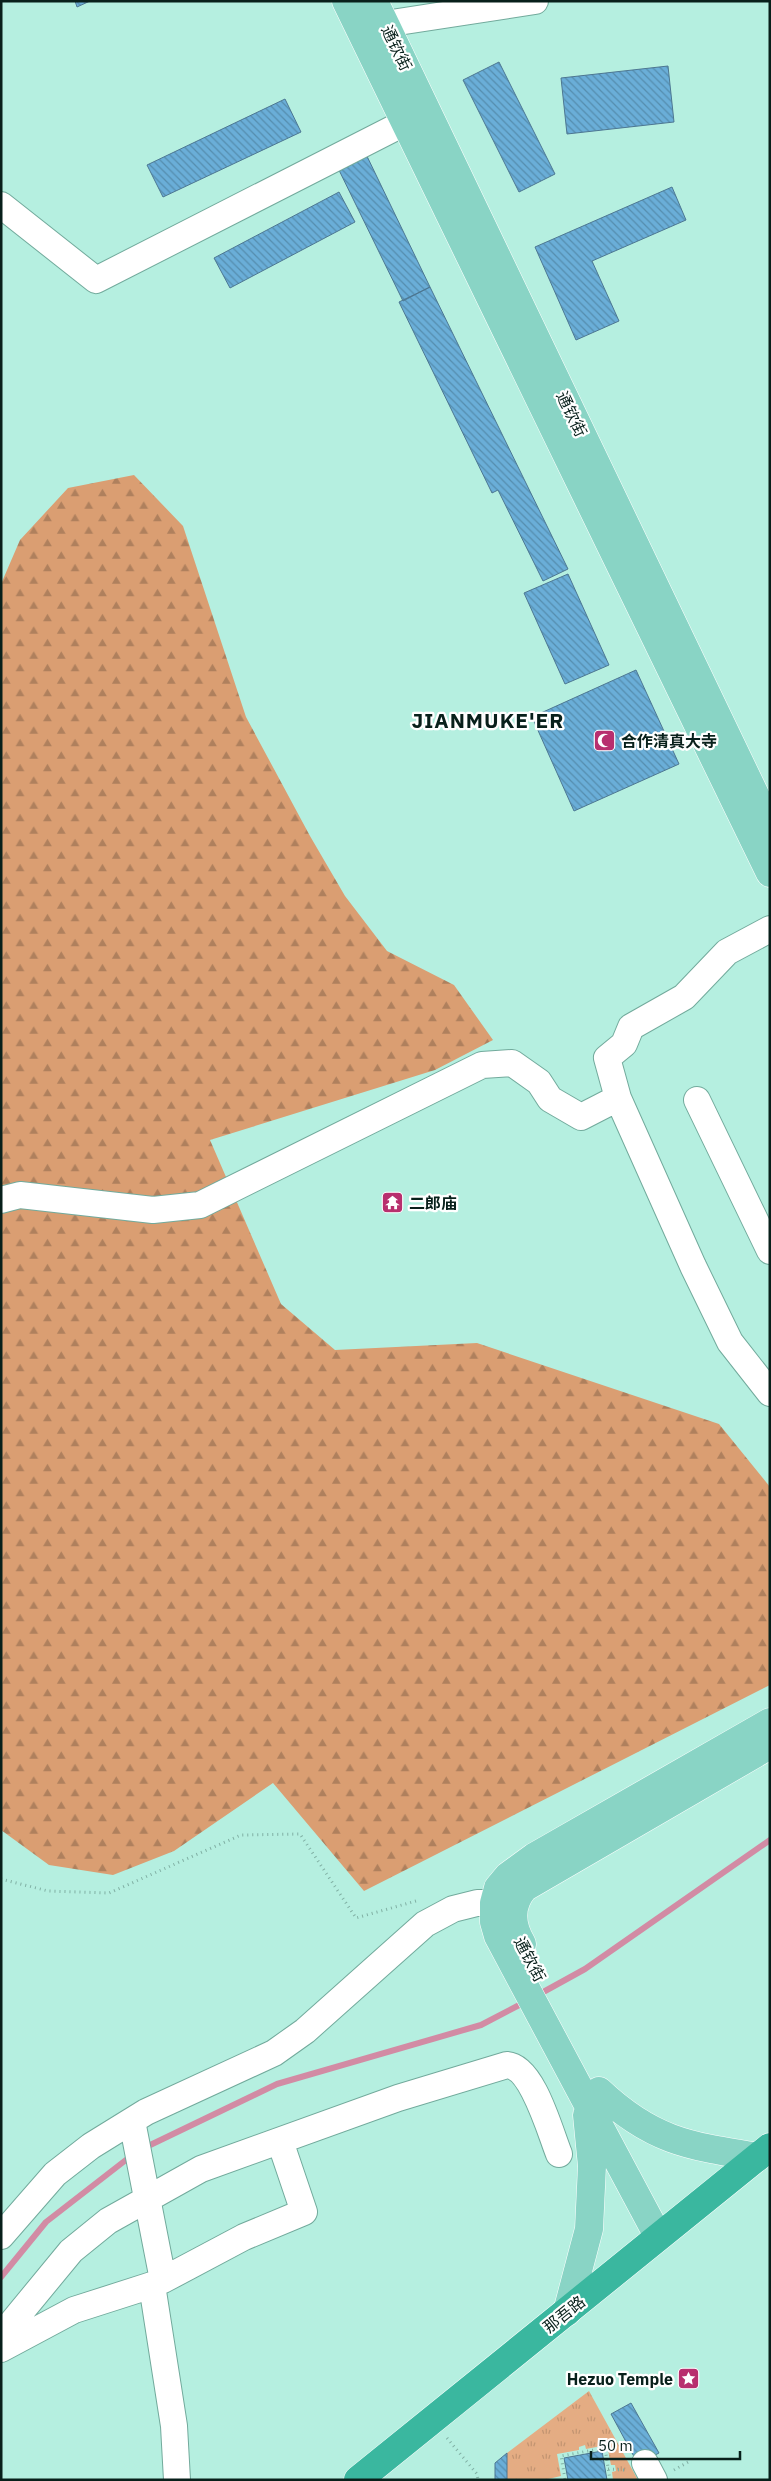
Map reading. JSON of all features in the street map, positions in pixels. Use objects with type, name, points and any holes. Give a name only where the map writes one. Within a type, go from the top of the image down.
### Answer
[{"type":"highway","name":"那吾路","points":[[358,2480],[764,2152]]},
{"type":"main road","points":[[346,1],[374,19],[406,122],[770,873]]},
{"type":"main road","name":"通钦街","points":[[374,19],[770,826]]},
{"type":"main road","points":[[511,1944],[494,1922],[494,1903],[498,1888],[508,1876],[534,1857],[770,1722]]},
{"type":"main road","name":"通钦街","points":[[665,2231],[511,1944],[514,1929],[513,1909],[516,1898],[524,1888],[770,1745]]},
{"type":"main road","points":[[567,2312],[589,2229],[592,2199],[590,2134],[592,2095],[668,2138],[693,2146],[764,2152]]},
{"type":"street","points":[[374,19],[535,1]]},
{"type":"street","points":[[1,205],[96,280],[406,122]]},
{"type":"street","points":[[770,929],[727,952],[684,997],[632,1027],[624,1044],[607,1058],[618,1098],[693,1266],[730,1342],[770,1393]]},
{"type":"street","points":[[1,1200],[20,1195],[153,1210],[200,1205],[482,1065],[512,1063],[539,1082],[550,1098],[581,1117],[618,1098]]},
{"type":"street","points":[[697,1100],[770,1251]]},
{"type":"street","points":[[1,2236],[55,2174],[91,2146],[274,2053],[305,2031],[425,1924],[453,1909],[477,1903],[494,1903]]},
{"type":"street","points":[[1,2336],[71,2251],[145,2190],[398,2098],[507,2065],[518,2067],[530,2080],[559,2154]]},
{"type":"street","points":[[133,2126],[145,2190],[158,2282],[178,2480]]},
{"type":"street","points":[[1,2348],[74,2310],[158,2282],[244,2237],[304,2212],[280,2141]]},
{"type":"path","points":[[1,1879],[48,1891],[109,1893],[241,1835],[300,1834],[356,1918],[420,1900]]},
{"type":"path","points":[[433,2420],[477,2474],[478,2480]]},
{"type":"path","points":[[564,2480],[561,2456],[604,2448],[610,2480]]},
{"type":"green space","points":[[134,475],[183,526],[246,717],[310,836],[345,896],[387,951],[454,985],[493,1040],[435,1070],[210,1140],[281,1304],[335,1350],[477,1343],[719,1424],[770,1487],[770,1685],[364,1891],[273,1783],[174,1851],[113,1875],[49,1865],[1,1830],[1,584],[20,540],[68,488]]},
{"type":"green space","points":[[589,2391],[638,2480],[613,2480],[612,2472],[616,2471],[615,2465],[611,2465],[607,2445],[586,2449],[585,2445],[579,2447],[579,2450],[557,2454],[561,2476],[544,2480],[507,2480],[507,2453]]},
{"type":"building","points":[[75,1],[90,1],[77,7]]},
{"type":"building","points":[[499,62],[555,174],[519,192],[463,80]]},
{"type":"building","points":[[668,66],[674,122],[567,134],[561,78]]},
{"type":"building","points":[[285,99],[301,132],[163,197],[147,165]]},
{"type":"building","points":[[364,150],[430,287],[403,301],[336,164]]},
{"type":"building","points":[[672,187],[686,220],[592,261],[619,321],[576,340],[535,247]]},
{"type":"building","points":[[339,192],[355,222],[230,288],[214,258]]},
{"type":"building","points":[[430,287],[568,569],[543,581],[498,490],[492,493],[399,302]]},
{"type":"building","points":[[568,574],[609,665],[565,684],[524,593]]},
{"type":"building","name":"合作清真大寺","points":[[636,670],[679,764],[574,811],[532,717]]},
{"type":"building","points":[[631,2403],[659,2453],[638,2464],[611,2414]]},
{"type":"building","points":[[602,2451],[607,2480],[568,2480],[564,2458]]},
{"type":"building","points":[[507,2453],[507,2480],[495,2480],[495,2463]]},
{"type":"waterway","points":[[536,1996],[585,1969],[770,1840]]},
{"type":"waterway","points":[[144,2148],[277,2084],[481,2025],[525,2002]]},
{"type":"waterway","points":[[1,2277],[46,2222],[131,2156]]},
{"type":"place","name":"合作清真大寺","points":[[605,741]]},
{"type":"place","name":"二郎庙","points":[[393,1203]]},
{"type":"place","name":"Hezuo Temple","points":[[689,2379]]},
{"type":"district","name":"JIANMUKE'ER","points":[[488,721]]}]
